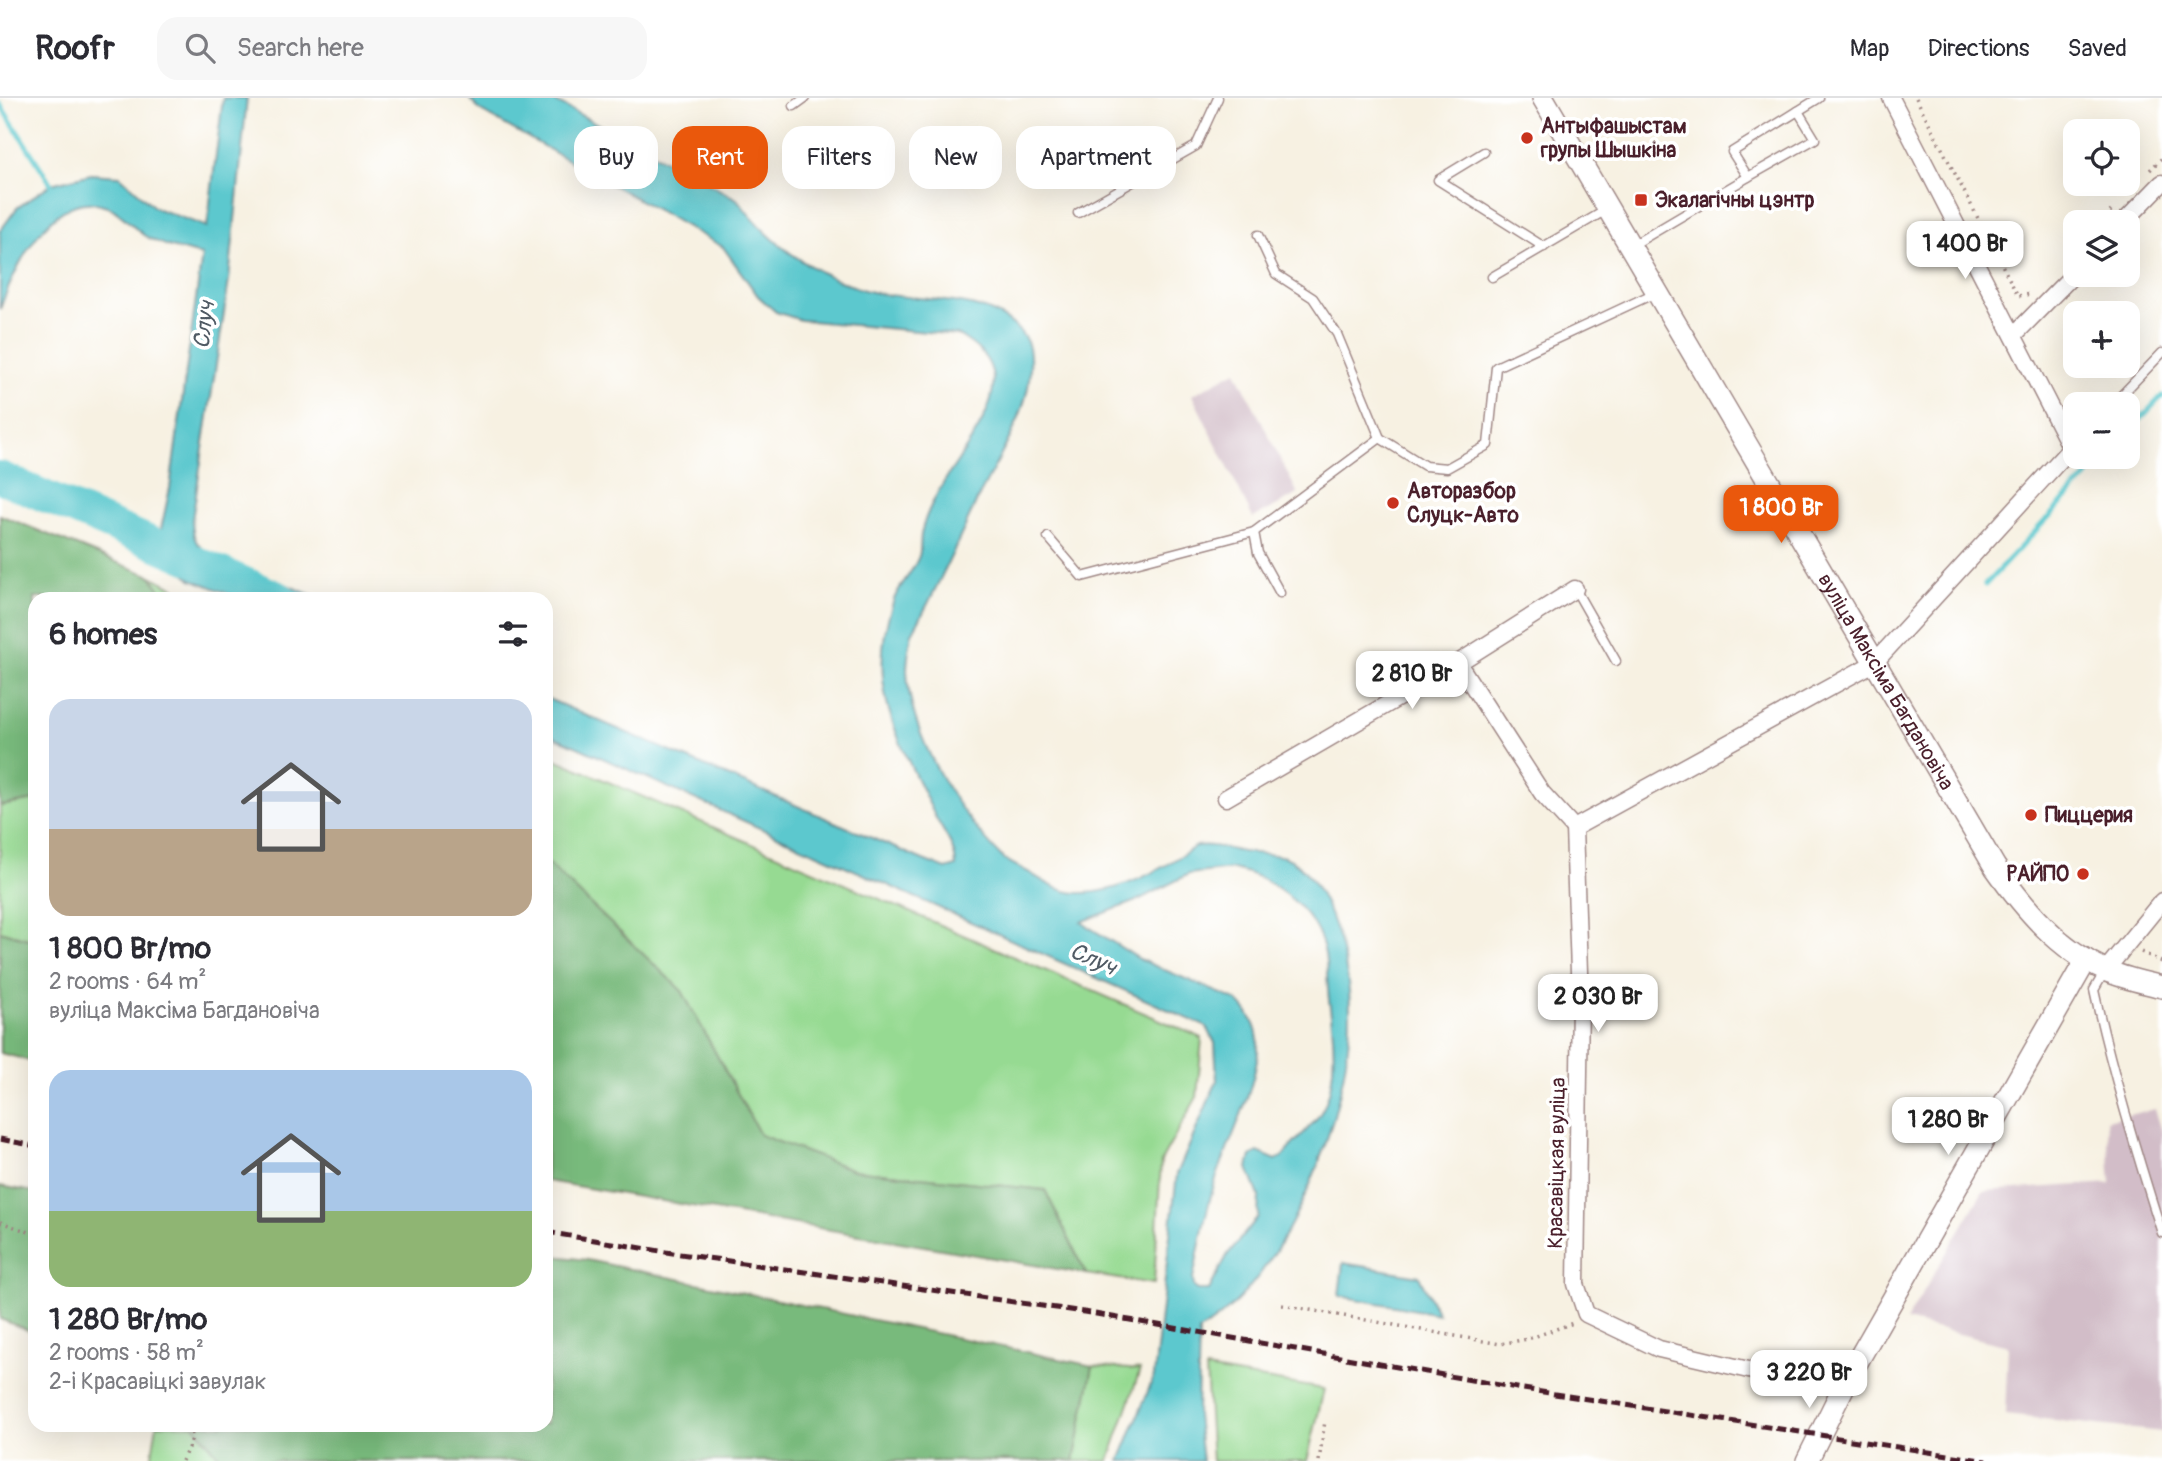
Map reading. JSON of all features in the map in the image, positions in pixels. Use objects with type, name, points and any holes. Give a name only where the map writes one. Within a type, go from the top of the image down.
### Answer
[{"type":"main road","name":"вуліца Максіма Багдановіча","points":[[1543,98],[1995,867],[2018,899],[2041,924],[2086,960],[2105,971],[2162,986]]},
{"type":"main road","points":[[1807,1461],[1848,1378],[2086,960]]},
{"type":"street","points":[[1891,98],[2063,426]]},
{"type":"street","points":[[2136,210],[2162,183]]},
{"type":"street","points":[[2014,335],[2063,285]]},
{"type":"street","points":[[1458,663],[1542,793],[1574,828],[1874,663],[2063,456]]},
{"type":"street","points":[[1226,798],[1458,663],[1575,589]]},
{"type":"street","name":"Красавіцкая вуліца","points":[[1574,828],[1580,1001],[1576,1283],[1586,1314]]},
{"type":"street","points":[[2105,971],[2162,901]]},
{"type":"street","points":[[1586,1314],[1659,1349],[1774,1376],[1848,1378]]},
{"type":"lane","points":[[794,106],[806,98]]},
{"type":"lane","points":[[1078,213],[1196,146],[1218,98]]},
{"type":"lane","points":[[1748,177],[1732,152],[1819,98]]},
{"type":"lane","points":[[1631,246],[1815,139],[1798,111]]},
{"type":"lane","points":[[1484,152],[1438,180],[1544,247]]},
{"type":"lane","points":[[1492,277],[1609,209]]},
{"type":"lane","points":[[1258,235],[1276,274],[1313,298],[1337,334],[1380,438],[1425,466],[1447,468],[1488,445],[1496,367],[1657,292]]},
{"type":"lane","points":[[2125,392],[2162,353]]},
{"type":"lane","points":[[1048,537],[1082,577],[1254,532],[1380,438]]},
{"type":"lane","points":[[1254,532],[1258,553],[1280,593]]},
{"type":"lane","points":[[1575,589],[1616,662]]},
{"type":"lane","points":[[2105,971],[2094,990],[2124,1116],[2162,1233]]},
{"type":"path","points":[[1916,98],[2018,296],[2031,294],[2040,285]]},
{"type":"path","points":[[2058,266],[2063,261]]},
{"type":"path","points":[[2128,942],[2150,959],[2162,962]]},
{"type":"path","points":[[0,1222],[28,1232]]},
{"type":"path","points":[[1282,1305],[1500,1344],[1552,1332],[1576,1322],[1586,1314]]},
{"type":"path","points":[[1319,1461],[1325,1420]]},
{"type":"path","points":[[182,1461],[192,1439],[192,1432]]},
{"type":"shaded area","points":[[1236,371],[1298,494],[1253,518],[1192,395]]},
{"type":"shaded area","points":[[2155,1109],[2162,1131],[2162,1432],[2005,1415],[2008,1346],[1906,1321],[1983,1191],[2111,1183],[2106,1120]]},
{"type":"green space","points":[[0,515],[151,576],[161,592],[28,592],[28,801],[0,806]]},
{"type":"green space","points":[[151,576],[182,592],[161,592]]},
{"type":"green space","points":[[553,758],[1202,1038],[1197,1097],[1161,1161],[1154,1284],[1086,1274],[1045,1190],[853,1170],[760,1135],[682,991],[553,869]]},
{"type":"green space","points":[[28,801],[28,939],[0,931],[0,806]]},
{"type":"green space","points":[[553,869],[682,991],[760,1135],[853,1170],[1045,1190],[1086,1274],[553,1182]]},
{"type":"green space","points":[[0,931],[28,939],[28,1060],[0,1053]]},
{"type":"green space","points":[[0,1186],[28,1191],[28,1330],[0,1319]]},
{"type":"green space","points":[[553,1256],[587,1260],[1093,1366],[1074,1461],[223,1461],[200,1432],[553,1432]]},
{"type":"green space","points":[[1093,1366],[1140,1370],[1109,1461],[1074,1461]]},
{"type":"green space","points":[[1206,1369],[1324,1389],[1307,1461],[1212,1461]]},
{"type":"green space","points":[[156,1432],[200,1432],[223,1461],[151,1461]]},
{"type":"water","points":[[223,98],[247,98],[229,280],[192,520],[193,532],[198,545],[212,555],[304,592],[225,592],[191,579],[165,555],[161,529],[170,488],[202,255],[145,236],[107,206],[87,203],[69,208],[53,219],[38,235],[15,274],[0,309],[0,231],[17,208],[51,184],[91,174],[120,176],[155,208],[207,227]]},
{"type":"water","points":[[469,98],[549,98],[601,126],[574,126],[574,163],[479,110]]},
{"type":"water","points":[[658,157],[672,164],[672,189],[718,189],[737,199],[775,241],[822,273],[878,293],[949,301],[994,312],[1012,324],[1026,340],[1030,351],[1030,370],[1020,415],[912,633],[907,665],[916,721],[926,746],[953,795],[985,839],[1002,857],[1012,863],[1059,889],[1078,893],[1110,889],[1141,878],[1196,846],[1214,846],[1285,857],[1307,873],[1330,914],[1344,962],[1350,1000],[1347,1052],[1339,1096],[1326,1143],[1308,1190],[1286,1234],[1260,1274],[1231,1307],[1199,1331],[1197,1415],[1202,1461],[1120,1461],[1154,1376],[1177,1174],[1217,1081],[1215,1043],[1207,1027],[553,736],[553,701],[923,860],[946,869],[956,866],[951,845],[898,737],[884,687],[882,661],[885,632],[893,602],[919,556],[923,525],[934,500],[988,408],[992,393],[992,371],[986,358],[976,347],[958,335],[801,320],[776,312],[758,296],[723,247],[620,189],[658,189]],"holes":[[[1232,869],[1263,879],[1303,910],[1313,924],[1325,954],[1333,1030],[1332,1079],[1322,1110],[1283,1156],[1276,1160],[1258,1152],[1251,1156],[1248,1168],[1259,1196],[1258,1217],[1228,1254],[1209,1290],[1198,1290],[1194,1287],[1193,1278],[1206,1216],[1216,1179],[1243,1110],[1254,1073],[1258,1056],[1256,1029],[1248,1013],[1236,1000],[1141,960],[1081,922],[1136,901],[1189,874]]]},
{"type":"water","points":[[1343,1263],[1419,1276],[1438,1314],[1339,1296]]},
{"type":"waterway","points":[[0,104],[51,184]]},
{"type":"waterway","points":[[2140,419],[2162,396]]},
{"type":"waterway","points":[[1985,585],[2094,469]]},
{"type":"waterway","name":"Случ","points":[[0,477],[266,592]]},
{"type":"railway","points":[[0,1139],[28,1145]]},
{"type":"railway","points":[[553,1233],[1084,1312],[1523,1389],[1987,1461]]},
{"type":"place","name":"Антыфашыстам групы Шышкіна","points":[[1527,138]]},
{"type":"place","name":"Экалагічны цэнтр","points":[[1641,200]]},
{"type":"place","name":"Авторазбор Слуцк-Авто","points":[[1393,503]]},
{"type":"place","name":"Пиццерия","points":[[2031,815]]},
{"type":"place","name":"РАЙПО","points":[[2083,874]]}]
